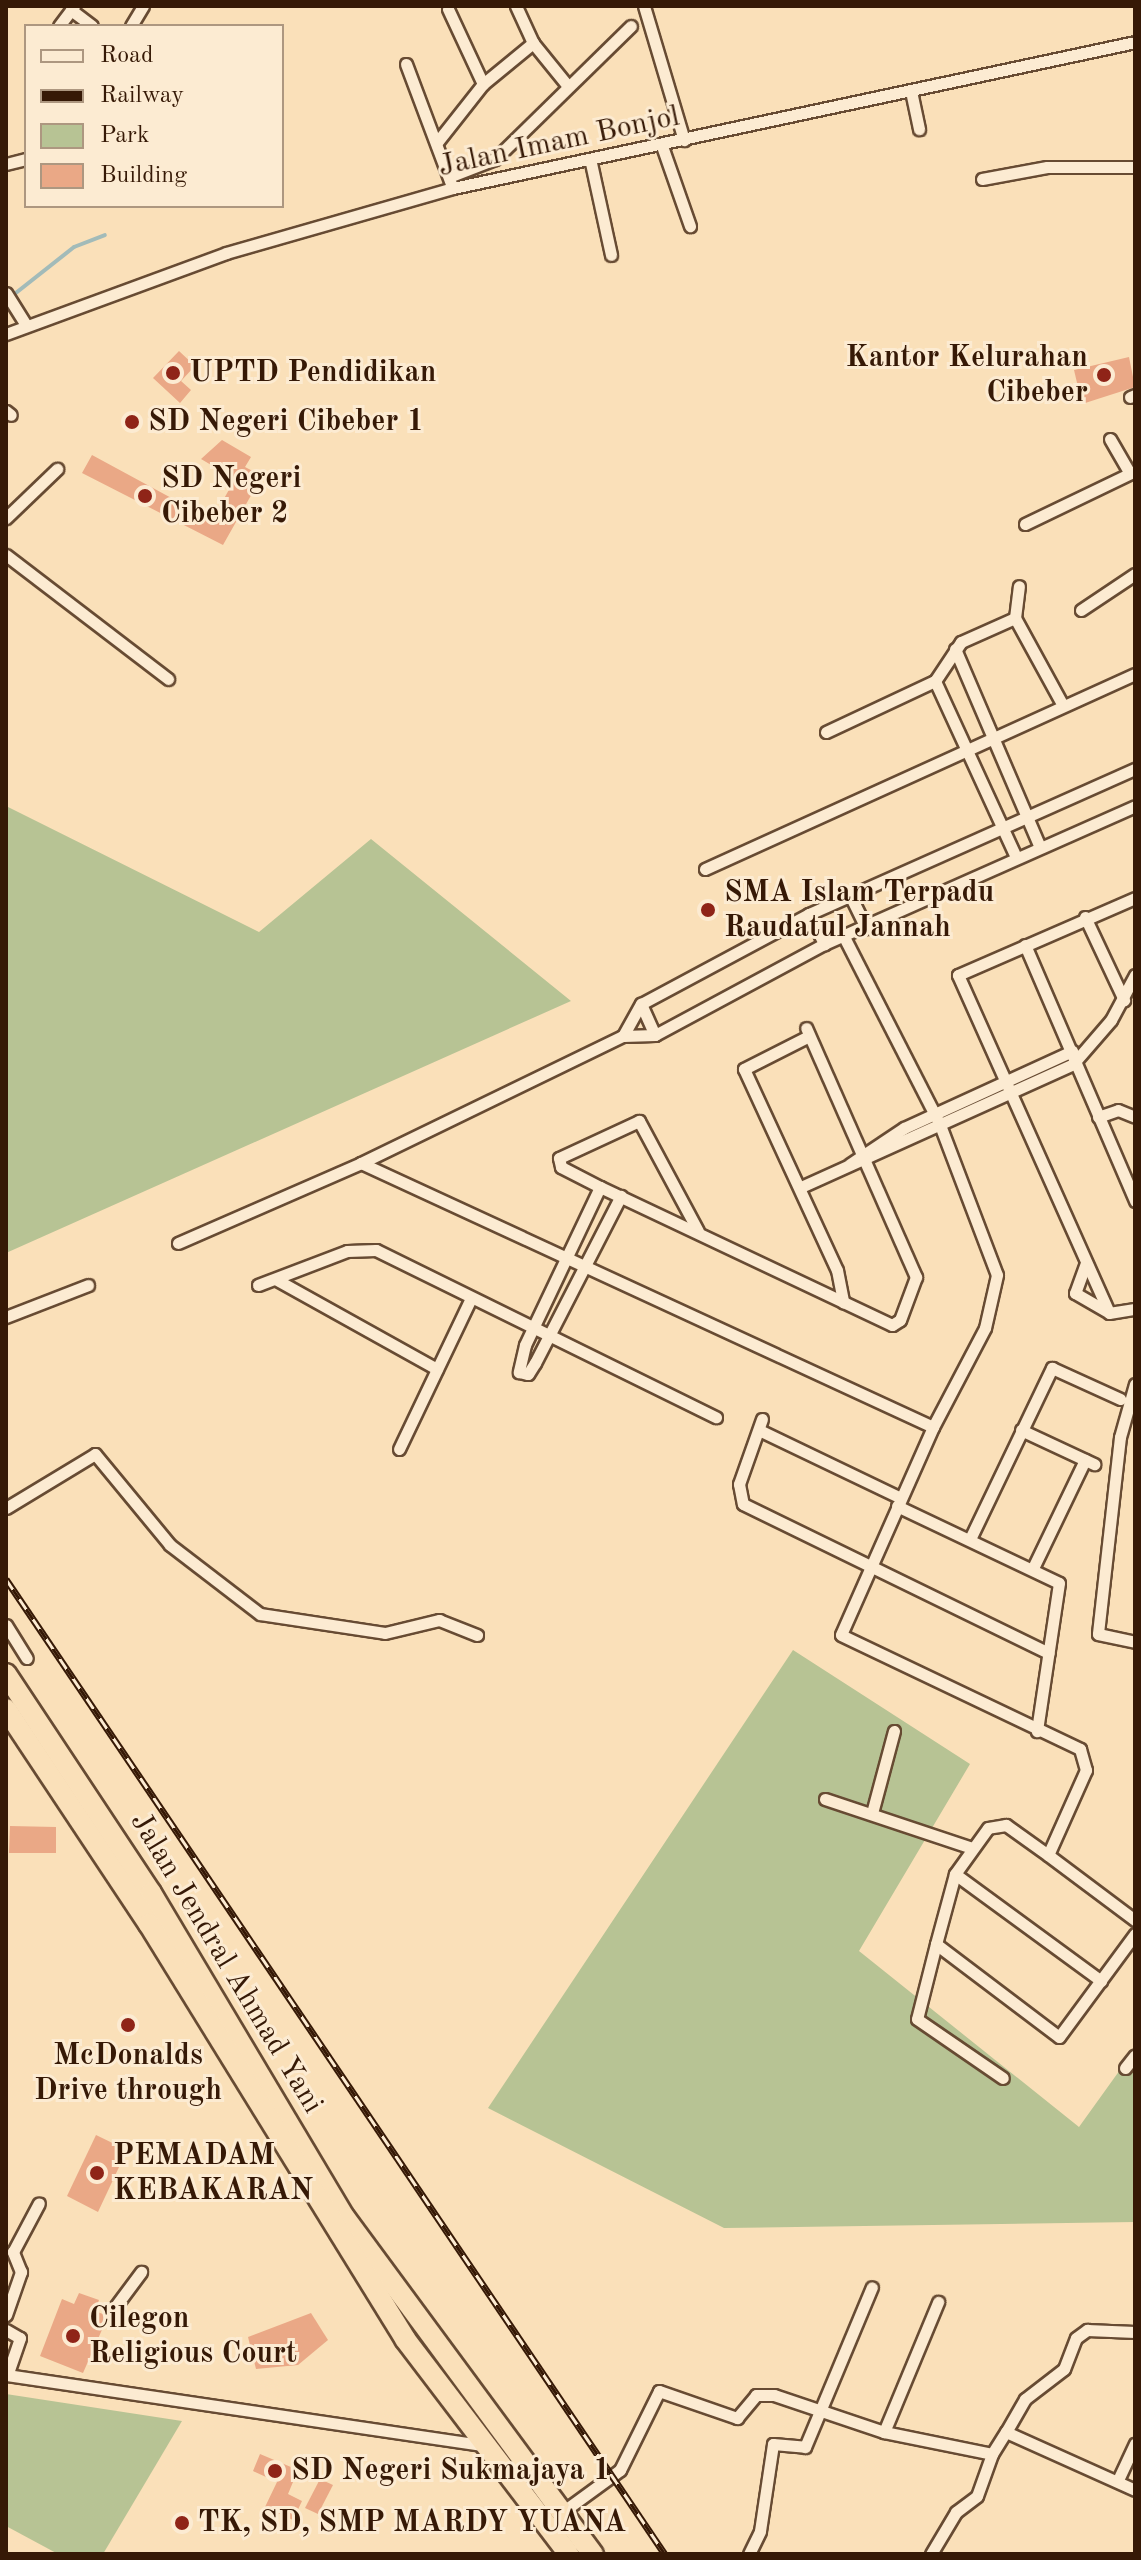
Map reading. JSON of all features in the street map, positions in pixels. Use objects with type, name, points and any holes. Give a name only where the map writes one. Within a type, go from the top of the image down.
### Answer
[{"type":"highway","name":"Jalan Jendral Ahmad Yani","points":[[6,1674],[151,1893],[345,2218],[593,2554]]},
{"type":"highway","name":"Jalan Jendral Ahmad Yani","points":[[6,1709],[149,1924],[341,2243],[482,2445],[569,2554]]},
{"type":"street","points":[[132,24],[143,6]]},
{"type":"street","points":[[516,6],[533,43],[568,86]]},
{"type":"street","points":[[644,6],[684,140]]},
{"type":"street","points":[[61,24],[73,8],[90,24]]},
{"type":"street","points":[[448,9],[483,84]]},
{"type":"street","points":[[406,64],[438,141],[451,182],[490,162],[631,26]]},
{"type":"street","name":"Jalan Imam Bonjol","points":[[6,334],[25,324],[226,253],[451,182],[591,163],[1135,42]]},
{"type":"street","points":[[438,141],[483,84],[533,43]]},
{"type":"street","points":[[911,91],[919,129]]},
{"type":"street","points":[[662,146],[690,226]]},
{"type":"street","points":[[591,163],[611,255]]},
{"type":"street","points":[[982,179],[1047,167],[1135,167]]},
{"type":"street","points":[[9,296],[25,324]]},
{"type":"street","points":[[1025,524],[1133,472],[1110,439]]},
{"type":"street","points":[[6,518],[57,469]]},
{"type":"street","points":[[6,555],[168,679]]},
{"type":"street","points":[[1081,610],[1135,574]]},
{"type":"street","points":[[1019,586],[1015,618],[1061,702]]},
{"type":"street","points":[[826,732],[935,681],[955,649],[1015,618]]},
{"type":"street","points":[[955,649],[1039,845]]},
{"type":"street","points":[[705,869],[990,734],[1061,702],[1135,674]]},
{"type":"street","points":[[935,681],[1016,857]]},
{"type":"street","points":[[623,1036],[641,1004],[809,914],[1024,813],[1135,769]]},
{"type":"street","points":[[178,1243],[361,1163],[623,1036],[655,1035],[824,944],[845,939],[1039,845],[1135,806]]},
{"type":"street","points":[[850,895],[866,928]]},
{"type":"street","points":[[1109,1313],[1013,1092],[955,970],[1025,945],[1135,898]]},
{"type":"street","points":[[809,914],[824,944]]},
{"type":"street","points":[[1085,917],[1124,1000]]},
{"type":"street","points":[[845,939],[940,1125],[997,1275],[985,1328],[933,1427],[841,1628],[846,1641],[1037,1731],[1087,1759],[1048,1855]]},
{"type":"street","points":[[1025,945],[1135,1201]]},
{"type":"street","points":[[801,1187],[850,1164],[870,1162],[940,1125],[1013,1092],[1085,1050],[1124,1000],[1135,975]]},
{"type":"street","points":[[641,1004],[655,1035]]},
{"type":"street","points":[[698,1231],[639,1121],[559,1158],[561,1167],[600,1187],[698,1231],[843,1302],[895,1325],[915,1284],[870,1162],[807,1032],[744,1068],[801,1187],[843,1302]]},
{"type":"street","points":[[850,1164],[863,1149],[934,1113],[1007,1080],[1071,1058]]},
{"type":"street","points":[[1098,1117],[1118,1110],[1135,1117]]},
{"type":"street","points":[[361,1163],[933,1427]]},
{"type":"street","points":[[600,1187],[532,1329],[519,1372],[528,1374],[621,1196]]},
{"type":"street","points":[[258,1285],[365,1247],[716,1417]]},
{"type":"street","points":[[1086,1263],[1075,1293],[1109,1313],[1135,1309]]},
{"type":"street","points":[[277,1280],[437,1369]]},
{"type":"street","points":[[6,1317],[88,1285]]},
{"type":"street","points":[[399,1449],[471,1298]]},
{"type":"street","points":[[970,1539],[1052,1368],[1120,1399]]},
{"type":"street","points":[[1135,1384],[1120,1437],[1098,1634],[1135,1642]]},
{"type":"street","points":[[1037,1731],[1049,1653],[1059,1583],[899,1502],[760,1424],[737,1499],[868,1569],[1049,1653]]},
{"type":"street","points":[[1021,1430],[1089,1462],[1033,1568]]},
{"type":"street","points":[[6,1508],[95,1454],[170,1545],[260,1614],[385,1633],[439,1620],[477,1635]]},
{"type":"street","points":[[6,1625],[27,1658]]},
{"type":"street","points":[[872,1813],[894,1731]]},
{"type":"street","points":[[825,1799],[972,1848]]},
{"type":"street","points":[[1003,2078],[917,2019],[955,1874],[972,1848],[997,1823],[1048,1855],[1135,1920]]},
{"type":"street","points":[[955,1874],[1101,1981]]},
{"type":"street","points":[[936,1944],[1059,2037],[1135,1934]]},
{"type":"street","points":[[1125,2068],[1135,2055]]},
{"type":"street","points":[[6,2315],[21,2272],[8,2261],[39,2203]]},
{"type":"street","points":[[115,2307],[141,2272]]},
{"type":"street","points":[[749,2554],[773,2444],[804,2448],[823,2412],[872,2287]]},
{"type":"street","points":[[884,2432],[938,2302]]},
{"type":"street","points":[[6,2330],[20,2338],[6,2374],[482,2445]]},
{"type":"street","points":[[931,2554],[956,2512],[977,2496],[992,2454],[1025,2399],[1064,2369],[1076,2338],[1087,2330],[1135,2332]]},
{"type":"street","points":[[561,2513],[620,2470],[656,2392],[737,2418],[764,2393],[884,2432],[992,2454]]},
{"type":"street","points":[[1006,2432],[1135,2490]]},
{"type":"street","points":[[1118,2480],[1135,2444]]},
{"type":"green space","points":[[6,806],[259,932],[371,839],[571,1001],[6,1253]]},
{"type":"green space","points":[[793,1650],[970,1764],[859,1951],[1079,2127],[1135,2049],[1135,2222],[724,2228],[488,2108]]},
{"type":"green space","points":[[6,2394],[182,2421],[103,2554],[58,2554],[6,2526]]},
{"type":"building","name":"UPTD Pendidikan","points":[[179,351],[195,366],[181,381],[191,390],[180,403],[153,378]]},
{"type":"building","name":"Kantor Kelurahan Cibeber","points":[[1129,357],[1135,387],[1082,404],[1074,370]]},
{"type":"building","points":[[222,440],[251,457],[245,467],[262,476],[223,545],[82,473],[92,455],[212,520],[235,479],[201,459]]},
{"type":"building","points":[[10,1826],[56,1827],[56,1853],[9,1853]]},
{"type":"building","name":"PEMADAM KEBAKARAN","points":[[96,2135],[127,2150],[98,2212],[67,2196]]},
{"type":"building","name":"Cilegon Religious Court","points":[[79,2293],[99,2300],[95,2311],[108,2316],[83,2373],[40,2356],[62,2299],[74,2304]]},
{"type":"building","points":[[311,2313],[328,2340],[298,2365],[256,2369],[248,2337]]},
{"type":"building","points":[[260,2454],[298,2470],[288,2494],[302,2501],[293,2520],[265,2507],[277,2482],[253,2471]]},
{"type":"building","name":"SD Negeri Sukmajaya 1","points":[[320,2479],[333,2485],[318,2514],[305,2508]]},
{"type":"waterway","points":[[12,296],[74,247],[105,235]]},
{"type":"railway","points":[[6,1579],[665,2554]]},
{"type":"place","name":"UPTD Pendidikan","points":[[173,373]]},
{"type":"place","name":"Kantor Kelurahan Cibeber","points":[[1104,375]]},
{"type":"place","name":"SD Negeri Cibeber 1","points":[[132,422]]},
{"type":"place","name":"SD Negeri Cibeber 2","points":[[145,496]]},
{"type":"place","name":"SMA Islam Terpadu Raudatul Jannah","points":[[708,910]]},
{"type":"place","name":"McDonalds Drive through","points":[[128,2025]]},
{"type":"place","name":"PEMADAM KEBAKARAN","points":[[97,2173]]},
{"type":"place","name":"Cilegon Religious Court","points":[[73,2336]]},
{"type":"place","name":"SD Negeri Sukmajaya 1","points":[[275,2471]]},
{"type":"place","name":"TK, SD, SMP MARDY YUANA","points":[[182,2523]]}]
